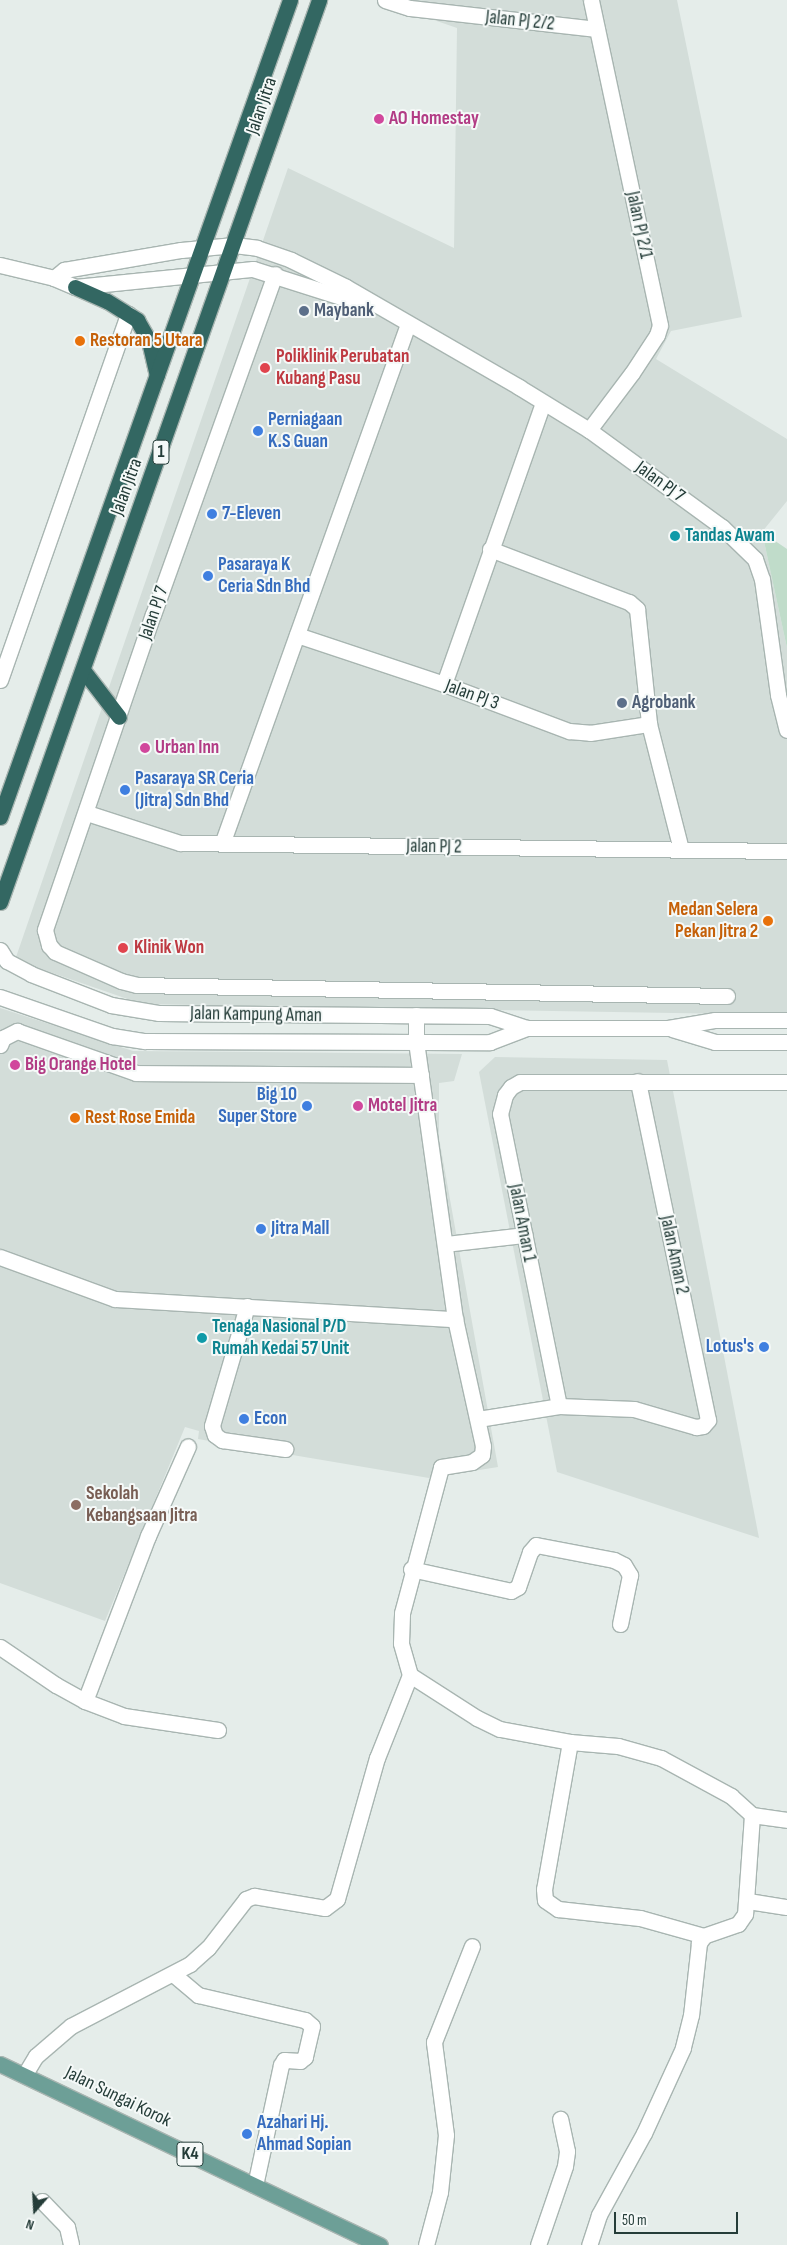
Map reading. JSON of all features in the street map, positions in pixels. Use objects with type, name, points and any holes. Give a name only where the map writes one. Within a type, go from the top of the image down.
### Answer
[{"type":"highway","name":"Jalan Jitra","points":[[0,817],[290,0]]},
{"type":"highway","name":"Jalan Jitra","points":[[0,902],[225,271],[319,0]]},
{"type":"highway","points":[[75,287],[128,314],[144,329],[157,375]]},
{"type":"highway","points":[[83,670],[119,717]]},
{"type":"main road","name":"Jalan Sungai Korok","points":[[0,2064],[380,2245]]},
{"type":"street","name":"Jalan PJ 2/2","points":[[385,0],[410,8],[597,29]]},
{"type":"street","name":"Jalan PJ 2/1","points":[[589,430],[632,373],[657,335],[660,324],[591,0]]},
{"type":"street","points":[[54,278],[64,270],[203,247],[234,245],[257,248],[291,260],[346,287],[377,308]]},
{"type":"street","points":[[0,265],[54,278],[75,287],[194,273],[253,270],[275,274],[377,308]]},
{"type":"street","name":"Jalan PJ 7","points":[[275,274],[45,930],[45,938],[55,952],[121,981],[137,985],[727,996]]},
{"type":"street","name":"Jalan PJ 7","points":[[377,308],[474,360],[589,430],[722,527],[756,559],[762,579],[778,695],[787,730]]},
{"type":"street","points":[[0,680],[128,314]]},
{"type":"street","points":[[222,844],[408,324]]},
{"type":"street","points":[[444,684],[543,403]]},
{"type":"street","points":[[490,549],[634,606],[640,619],[649,724],[681,850]]},
{"type":"street","name":"Jalan PJ 3","points":[[297,636],[444,684],[569,731],[590,733],[649,724]]},
{"type":"street","name":"Jalan PJ 2","points":[[87,813],[168,841],[222,844],[787,851]]},
{"type":"street","name":"Jalan Kampung Aman","points":[[0,950],[7,961],[18,968],[111,1005],[134,1010],[277,1016],[490,1016],[527,1028],[668,1028],[715,1020],[787,1020]]},
{"type":"street","name":"Jalan Kampung Aman","points":[[0,997],[112,1036],[145,1042],[490,1042],[527,1028]]},
{"type":"street","points":[[416,1015],[416,1041],[455,1320],[478,1419],[482,1455],[472,1462],[441,1467],[411,1570],[402,1613],[400,1643],[410,1674],[477,1718],[500,1729],[570,1742],[618,1746],[661,1758],[731,1796],[752,1815],[787,1820]]},
{"type":"street","name":"Jalan Kampung Aman","points":[[668,1028],[715,1042],[787,1042]]},
{"type":"street","points":[[0,1045],[3,1038],[17,1031],[136,1073],[421,1075]]},
{"type":"street","points":[[760,1041],[787,1053]]},
{"type":"street","name":"Jalan Aman 2","points":[[559,1406],[634,1409],[703,1426],[708,1420],[638,1081]]},
{"type":"street","name":"Jalan Aman 1","points":[[559,1406],[500,1114],[505,1095],[520,1082],[787,1082]]},
{"type":"street","points":[[445,1244],[524,1235]]},
{"type":"street","points":[[0,1257],[115,1299],[455,1320]]},
{"type":"street","points":[[247,1306],[212,1426],[215,1435],[222,1440],[285,1449]]},
{"type":"street","points":[[478,1419],[559,1406]]},
{"type":"street","points":[[85,1701],[148,1536],[188,1446]]},
{"type":"street","points":[[411,1570],[510,1592],[518,1587],[530,1552],[536,1545],[614,1560],[624,1565],[630,1575],[620,1624]]},
{"type":"street","points":[[0,1647],[14,1654],[37,1674],[85,1701],[124,1716],[218,1730]]},
{"type":"street","points":[[24,2074],[36,2056],[71,2026],[174,1974],[208,1948],[246,1898],[254,1896],[326,1908],[334,1904],[377,1758],[410,1674]]},
{"type":"street","points":[[570,1742],[544,1889],[545,1900],[558,1909],[640,1918],[704,1936]]},
{"type":"street","points":[[589,2245],[599,2215],[644,2132],[683,2048],[691,2015],[699,1943],[704,1936],[738,1924],[748,1901],[752,1815]]},
{"type":"street","points":[[748,1901],[787,1907]]},
{"type":"street","points":[[426,2245],[440,2192],[446,2135],[434,2042],[472,1946]]},
{"type":"street","points":[[174,1974],[202,1997],[305,2020],[312,2026],[305,2057],[300,2061],[284,2060],[281,2065],[255,2185]]},
{"type":"street","points":[[538,2245],[566,2166],[567,2150],[560,2119]]},
{"type":"street","points":[[42,2201],[67,2227],[70,2245]]},
{"type":"shaded area","points":[[376,0],[677,0],[742,317],[671,331],[656,359],[787,439],[787,501],[762,532],[787,648],[787,1015],[142,1004],[15,960],[288,168],[454,248],[457,28]]},
{"type":"shaded area","points":[[0,1008],[133,1051],[462,1054],[454,1081],[439,1083],[439,1138],[498,1467],[429,1478],[198,1439],[199,1431],[185,1427],[105,1621],[0,1583]]},
{"type":"shaded area","points":[[495,1057],[667,1060],[759,1538],[557,1472],[479,1072]]},
{"type":"green space","points":[[762,532],[787,549],[787,648]]},
{"type":"place","name":"AO Homestay","points":[[379,119]]},
{"type":"place","name":"Maybank","points":[[304,311]]},
{"type":"place","name":"Restoran 5 Utara","points":[[80,341]]},
{"type":"place","name":"Poliklinik Perubatan Kubang Pasu","points":[[265,368]]},
{"type":"place","name":"Perniagaan K.S Guan","points":[[258,431]]},
{"type":"place","name":"7-Eleven","points":[[212,514]]},
{"type":"place","name":"Tandas Awam","points":[[675,536]]},
{"type":"place","name":"Pasaraya K Ceria Sdn Bhd","points":[[208,576]]},
{"type":"place","name":"Agrobank","points":[[622,703]]},
{"type":"place","name":"Urban Inn","points":[[145,748]]},
{"type":"place","name":"Pasaraya SR Ceria (Jitra) Sdn Bhd","points":[[125,790]]},
{"type":"place","name":"Medan Selera Pekan Jitra 2","points":[[768,921]]},
{"type":"place","name":"Klinik Won","points":[[123,948]]},
{"type":"place","name":"Big Orange Hotel","points":[[15,1065]]},
{"type":"place","name":"Big 10 Super Store","points":[[307,1106]]},
{"type":"place","name":"Motel Jitra","points":[[358,1106]]},
{"type":"place","name":"Rest Rose Emida","points":[[75,1118]]},
{"type":"place","name":"Jitra Mall","points":[[261,1229]]},
{"type":"place","name":"Tenaga Nasional P/D Rumah Kedai 57 Unit","points":[[202,1338]]},
{"type":"place","name":"Lotus's","points":[[764,1347]]},
{"type":"place","name":"Econ","points":[[244,1419]]},
{"type":"place","name":"Sekolah Kebangsaan Jitra","points":[[76,1505]]},
{"type":"place","name":"Azahari Hj. Ahmad Sopian","points":[[247,2134]]}]
